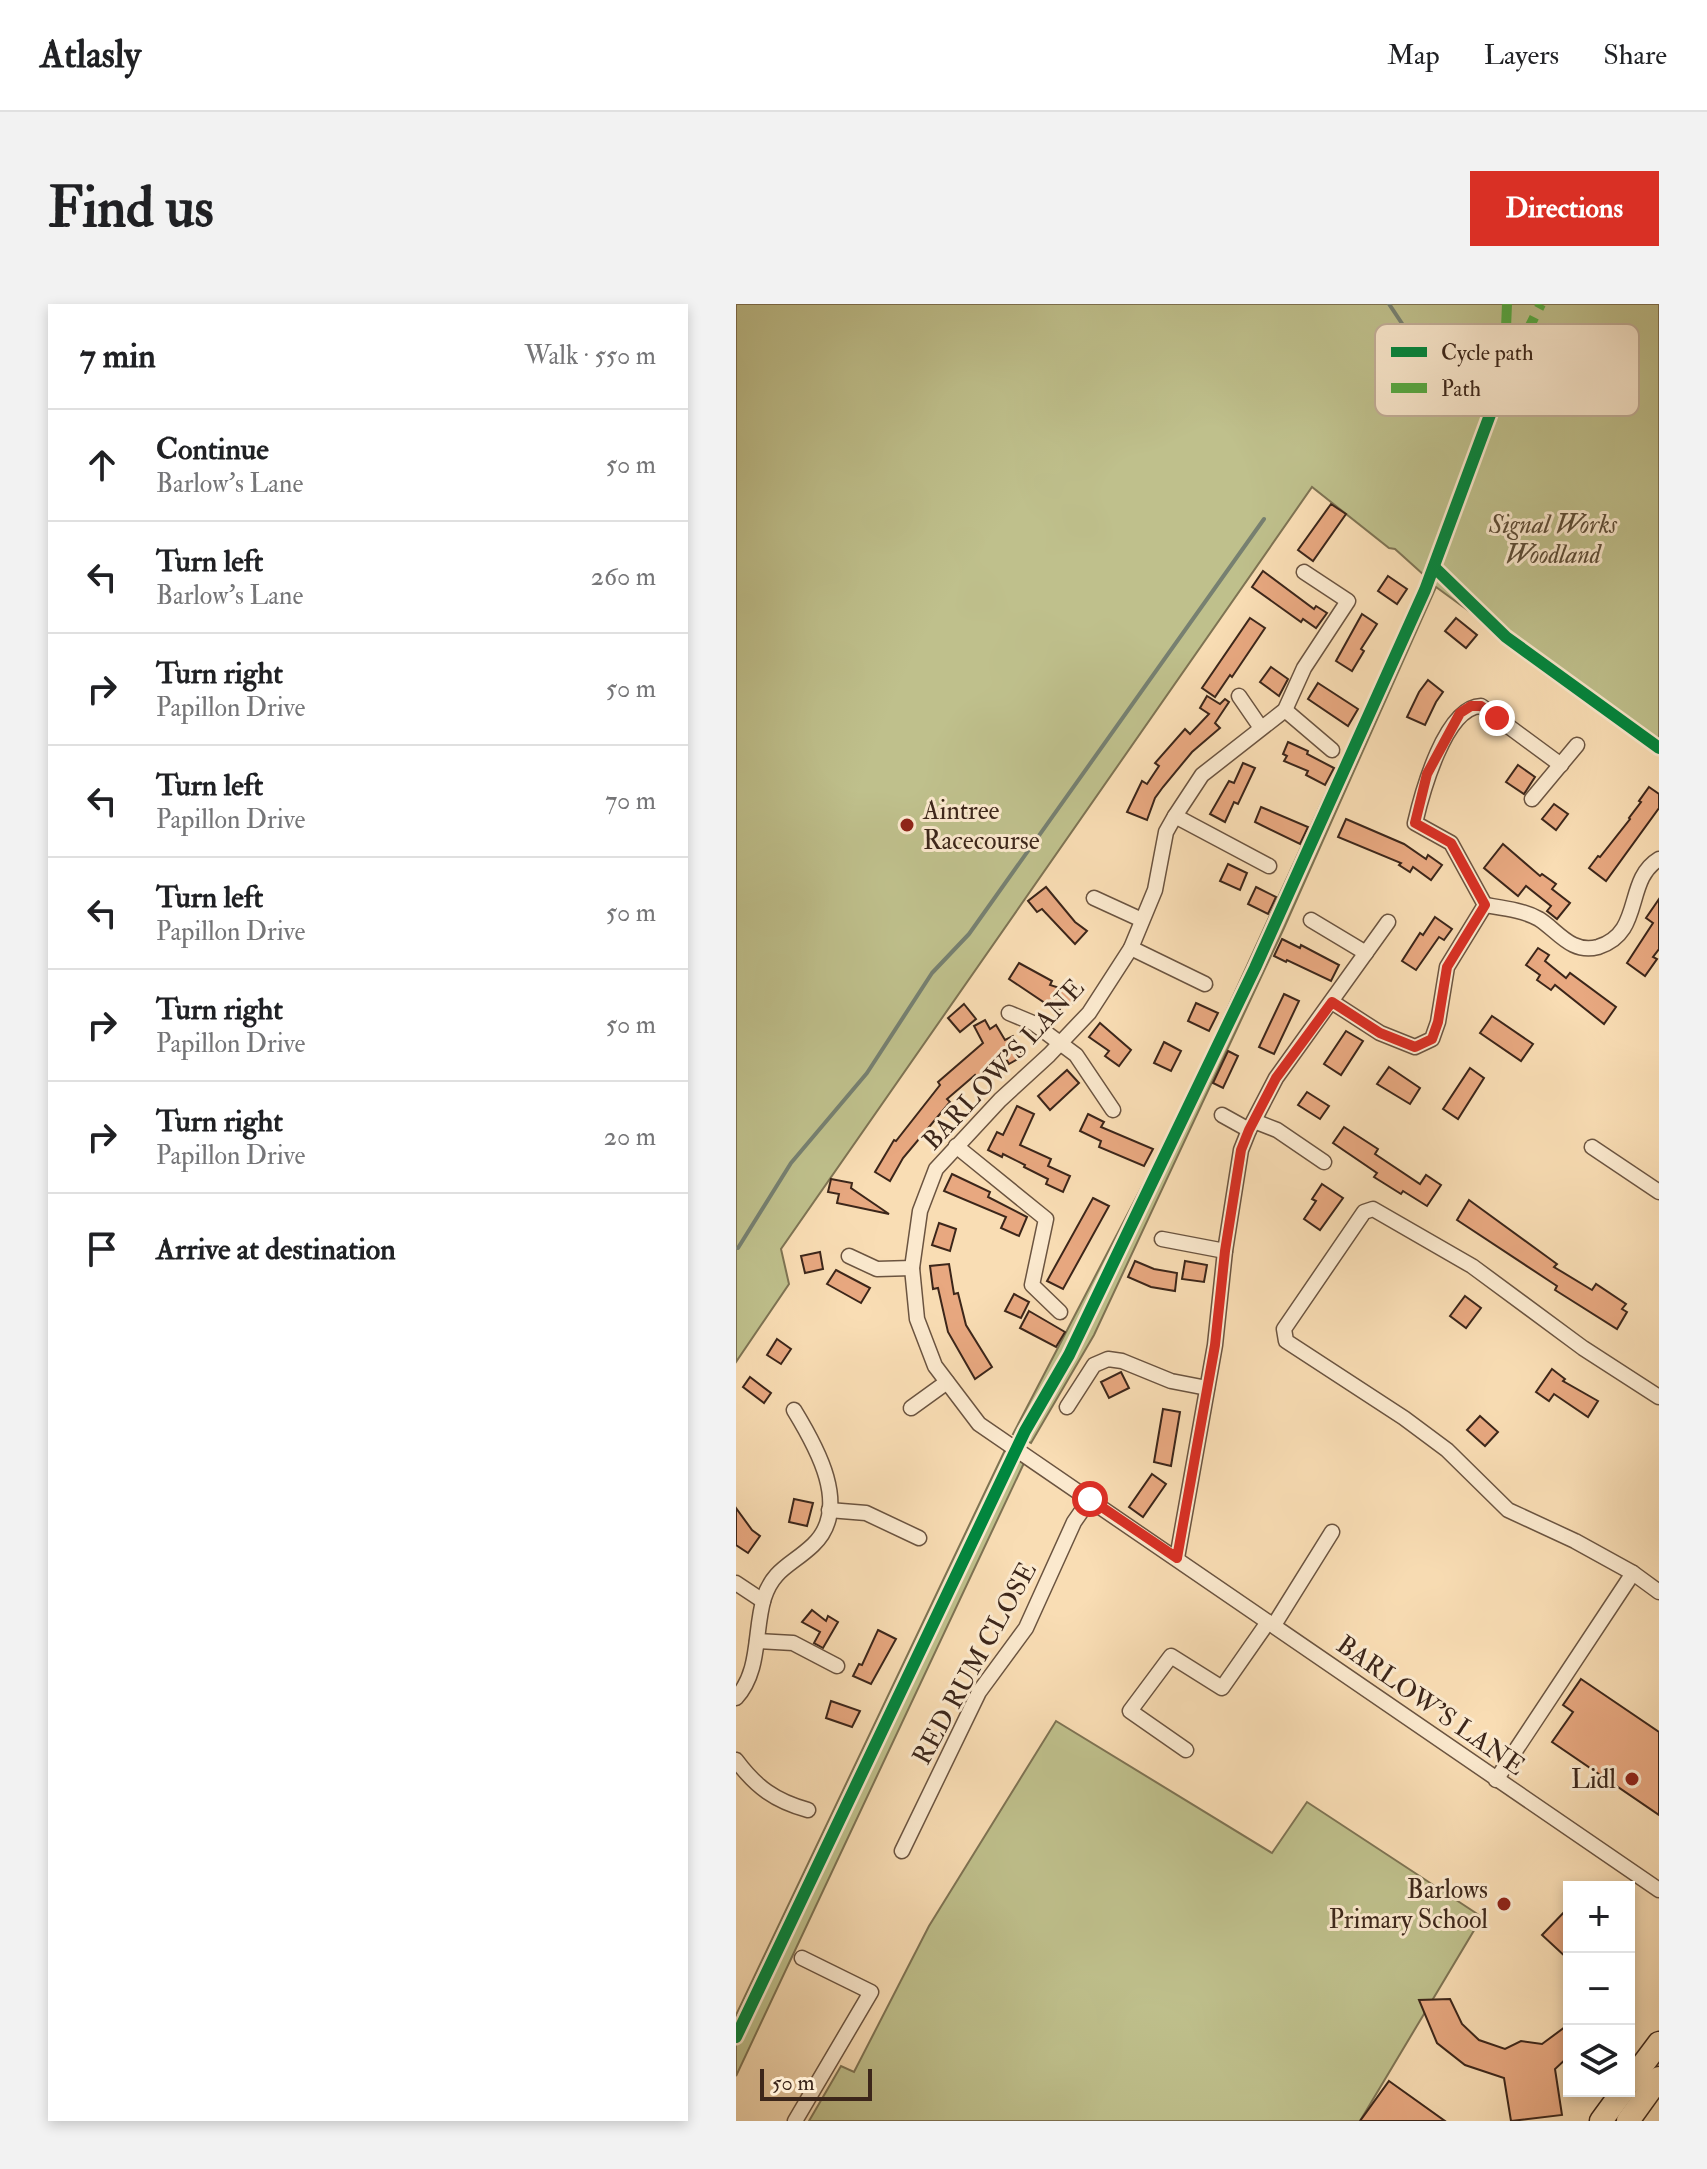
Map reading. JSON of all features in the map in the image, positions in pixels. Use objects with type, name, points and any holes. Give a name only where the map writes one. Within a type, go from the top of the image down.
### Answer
[{"type":"main road","points":[[1635,2075],[1659,2043]]},
{"type":"main road","points":[[1628,2121],[1659,2078]]},
{"type":"main road","points":[[1601,2121],[1619,2097]]},
{"type":"street","name":"BARLOW'S LANE","points":[[1304,572],[1348,601],[1304,668],[1285,710],[1202,775],[1175,816],[1166,832],[1155,890],[1131,948],[1089,1013],[936,1169],[920,1211],[912,1268],[917,1319],[935,1366],[979,1424],[1659,1890]]},
{"type":"street","points":[[1239,696],[1261,728]]},
{"type":"street","points":[[1485,905],[1451,843],[1415,823],[1427,774],[1440,749],[1460,713],[1471,706],[1481,706],[1561,765]]},
{"type":"street","points":[[1285,710],[1332,750]]},
{"type":"street","points":[[1532,799],[1577,745]]},
{"type":"street","points":[[1175,816],[1269,866]]},
{"type":"street","points":[[1485,905],[1516,910],[1539,919],[1569,945],[1596,948],[1614,939],[1629,921],[1639,882],[1648,866],[1659,859]]},
{"type":"street","points":[[1094,898],[1142,920]]},
{"type":"street","points":[[1332,1002],[1380,1033],[1415,1047],[1432,1039],[1438,1022],[1447,967],[1485,905]]},
{"type":"street","points":[[1311,920],[1366,953]]},
{"type":"street","points":[[1177,1558],[1215,1345],[1225,1251],[1241,1150],[1276,1078],[1388,922]]},
{"type":"street","points":[[1131,948],[1205,984]]},
{"type":"street","points":[[1009,1013],[1033,1023],[1076,1055],[1113,1110]]},
{"type":"street","points":[[1222,1115],[1277,1130],[1324,1162]]},
{"type":"street","points":[[956,1146],[1046,1219],[1032,1285],[1060,1312]]},
{"type":"street","points":[[1592,1147],[1659,1192]]},
{"type":"street","points":[[1659,1397],[1583,1348],[1472,1266],[1373,1209],[1364,1212],[1284,1329],[1286,1341],[1447,1450],[1508,1510],[1575,1541],[1633,1573],[1659,1592]]},
{"type":"street","points":[[1162,1239],[1225,1251]]},
{"type":"street","points":[[849,1256],[877,1269],[912,1268]]},
{"type":"street","points":[[1067,1407],[1094,1365],[1108,1359],[1122,1361],[1171,1381],[1207,1388]]},
{"type":"street","points":[[911,1408],[947,1382]]},
{"type":"street","points":[[736,1698],[753,1664],[763,1601],[770,1579],[813,1545],[823,1532],[829,1510],[829,1483],[815,1446],[794,1410]]},
{"type":"street","name":"RED RUM CLOSE","points":[[902,1851],[979,1692],[1026,1628],[1074,1522],[1090,1499]]},
{"type":"street","points":[[829,1510],[866,1513],[919,1538]]},
{"type":"street","points":[[1186,1750],[1130,1711],[1171,1656],[1222,1688],[1271,1624],[1332,1532]]},
{"type":"street","points":[[1496,1780],[1633,1573]]},
{"type":"street","points":[[736,1583],[763,1601]]},
{"type":"street","points":[[757,1641],[793,1643],[837,1666]]},
{"type":"street","points":[[736,1760],[746,1773],[781,1802],[808,1810]]},
{"type":"street","points":[[795,2121],[871,1992],[802,1958]]},
{"type":"green space","name":"Aintree Racecourse","points":[[736,304],[1659,304],[1659,750],[1436,587],[1284,928],[1094,1335],[1031,1443],[1013,1434],[1176,1121],[1425,576],[1395,549],[1389,548],[1312,487],[781,1249],[789,1284],[736,1362]]},
{"type":"green space","points":[[1005,1450],[1024,1463],[736,2076],[736,2015]]},
{"type":"green space","points":[[1056,1721],[1272,1853],[1307,1802],[1482,1917],[1360,2121],[809,2121],[841,2066],[854,2072],[929,1926]]},
{"type":"building","points":[[1331,504],[1346,514],[1313,561],[1298,550]]},
{"type":"building","points":[[1263,571],[1314,609],[1316,606],[1327,613],[1316,628],[1303,619],[1301,622],[1252,587]]},
{"type":"building","points":[[1388,576],[1407,589],[1397,604],[1378,591]]},
{"type":"building","points":[[1362,614],[1377,624],[1352,671],[1336,661]]},
{"type":"building","points":[[1250,618],[1265,628],[1215,697],[1202,688]]},
{"type":"building","points":[[1456,618],[1477,635],[1466,648],[1445,631]]},
{"type":"building","points":[[1271,667],[1288,679],[1279,696],[1260,682]]},
{"type":"building","points":[[1428,680],[1443,692],[1425,725],[1407,717]]},
{"type":"building","points":[[1318,683],[1358,709],[1348,726],[1308,699]]},
{"type":"building","points":[[1207,696],[1220,704],[1225,699],[1229,702],[1215,723],[1220,728],[1192,752],[1163,787],[1147,820],[1127,812],[1142,781],[1147,784],[1159,766],[1155,763],[1185,729],[1190,734],[1209,714],[1200,708]]},
{"type":"building","points":[[1288,742],[1334,768],[1325,785],[1306,775],[1308,771],[1284,761],[1287,756],[1283,754]]},
{"type":"building","points":[[1243,763],[1255,768],[1238,804],[1234,802],[1225,822],[1210,814],[1229,781],[1234,783]]},
{"type":"building","points":[[1518,765],[1535,777],[1524,794],[1506,782]]},
{"type":"building","points":[[1649,787],[1659,794],[1659,808],[1606,881],[1589,868],[1630,819]]},
{"type":"building","points":[[1554,804],[1568,814],[1556,830],[1542,819]]},
{"type":"building","points":[[1261,807],[1308,827],[1300,844],[1255,822]]},
{"type":"building","points":[[1346,819],[1404,844],[1426,859],[1428,855],[1442,865],[1431,880],[1413,867],[1410,872],[1399,865],[1401,863],[1338,837]]},
{"type":"building","points":[[1503,844],[1540,876],[1542,874],[1556,884],[1552,889],[1570,903],[1557,919],[1547,911],[1551,906],[1526,886],[1518,896],[1484,868]]},
{"type":"building","points":[[1228,864],[1247,873],[1240,890],[1220,881]]},
{"type":"building","points":[[1046,887],[1075,922],[1087,931],[1075,944],[1042,909],[1037,912],[1028,901]]},
{"type":"building","points":[[1256,887],[1276,897],[1268,914],[1248,904]]},
{"type":"building","points":[[1659,899],[1659,949],[1653,957],[1657,959],[1645,976],[1627,963],[1653,923],[1646,918]]},
{"type":"building","points":[[1435,917],[1452,929],[1444,940],[1439,937],[1416,970],[1402,961],[1420,933],[1423,935]]},
{"type":"building","points":[[1282,939],[1300,948],[1301,945],[1339,965],[1331,981],[1274,956]]},
{"type":"building","points":[[1538,948],[1549,955],[1545,961],[1566,978],[1570,973],[1616,1007],[1604,1024],[1555,985],[1551,990],[1537,980],[1540,975],[1526,965]]},
{"type":"building","points":[[1019,963],[1052,981],[1050,985],[1075,993],[1071,1005],[1062,1002],[1060,1009],[1048,1005],[1009,979]]},
{"type":"building","points":[[1284,994],[1299,1001],[1274,1054],[1259,1047]]},
{"type":"building","points":[[1196,1003],[1218,1013],[1209,1031],[1188,1021]]},
{"type":"building","points":[[964,1004],[976,1019],[960,1032],[948,1018]]},
{"type":"building","points":[[1492,1016],[1533,1044],[1521,1061],[1480,1033]]},
{"type":"building","points":[[985,1020],[990,1029],[996,1025],[1005,1040],[1013,1036],[1023,1056],[1009,1064],[1005,1057],[988,1072],[986,1070],[977,1078],[975,1075],[947,1099],[950,1102],[903,1158],[890,1181],[875,1172],[894,1140],[940,1085],[938,1082],[983,1043],[974,1026]]},
{"type":"building","points":[[1100,1023],[1131,1050],[1119,1066],[1105,1056],[1109,1051],[1089,1037]]},
{"type":"building","points":[[1346,1031],[1363,1041],[1341,1075],[1324,1064]]},
{"type":"building","points":[[1164,1042],[1181,1051],[1171,1071],[1154,1063]]},
{"type":"building","points":[[1228,1051],[1238,1056],[1223,1088],[1213,1083]]},
{"type":"building","points":[[1389,1067],[1420,1088],[1410,1104],[1377,1084]]},
{"type":"building","points":[[1470,1068],[1484,1078],[1458,1119],[1443,1109]]},
{"type":"building","points":[[1067,1070],[1079,1083],[1050,1110],[1038,1096]]},
{"type":"building","points":[[1307,1092],[1329,1106],[1320,1119],[1298,1105]]},
{"type":"building","points":[[1017,1106],[1034,1114],[1020,1145],[1051,1159],[1048,1166],[1070,1176],[1063,1192],[1046,1184],[1048,1179],[1025,1165],[988,1150],[997,1132],[1003,1135]]},
{"type":"building","points":[[1088,1114],[1104,1122],[1101,1127],[1153,1149],[1144,1166],[1099,1147],[1101,1141],[1080,1131]]},
{"type":"building","points":[[1344,1127],[1378,1149],[1375,1154],[1420,1184],[1426,1175],[1441,1185],[1427,1206],[1374,1177],[1377,1173],[1333,1143]]},
{"type":"building","points":[[952,1174],[990,1192],[988,1197],[1027,1217],[1019,1236],[1001,1228],[1006,1217],[944,1191]]},
{"type":"building","points":[[831,1179],[852,1183],[851,1188],[889,1214],[837,1203],[839,1194],[828,1192]]},
{"type":"building","points":[[1322,1184],[1343,1198],[1320,1230],[1304,1219],[1316,1201],[1312,1199]]},
{"type":"building","points":[[1093,1198],[1109,1206],[1063,1289],[1047,1281]]},
{"type":"building","points":[[1469,1200],[1557,1264],[1554,1267],[1592,1290],[1596,1284],[1626,1304],[1622,1309],[1627,1312],[1617,1329],[1555,1290],[1557,1286],[1457,1220]]},
{"type":"building","points":[[939,1223],[956,1229],[950,1251],[932,1245]]},
{"type":"building","points":[[820,1252],[823,1269],[805,1273],[801,1256]]},
{"type":"building","points":[[1135,1261],[1154,1269],[1177,1273],[1175,1291],[1151,1287],[1128,1277]]},
{"type":"building","points":[[1185,1261],[1207,1265],[1204,1282],[1182,1279]]},
{"type":"building","points":[[949,1264],[954,1294],[958,1293],[966,1325],[992,1367],[975,1379],[948,1332],[938,1288],[933,1289],[930,1266]]},
{"type":"building","points":[[836,1270],[870,1288],[861,1303],[827,1284]]},
{"type":"building","points":[[1014,1294],[1029,1302],[1021,1318],[1005,1311]]},
{"type":"building","points":[[1465,1296],[1481,1308],[1466,1328],[1450,1316]]},
{"type":"building","points":[[1029,1311],[1065,1332],[1056,1347],[1020,1328]]},
{"type":"building","points":[[777,1339],[791,1349],[781,1364],[767,1355]]},
{"type":"building","points":[[1552,1369],[1565,1379],[1563,1381],[1598,1401],[1588,1417],[1554,1394],[1549,1401],[1536,1392]]},
{"type":"building","points":[[1121,1372],[1129,1388],[1109,1398],[1101,1382]]},
{"type":"building","points":[[750,1377],[771,1393],[764,1403],[743,1387]]},
{"type":"building","points":[[1163,1409],[1180,1412],[1171,1466],[1154,1462]]},
{"type":"building","points":[[1480,1416],[1498,1432],[1485,1446],[1467,1430]]},
{"type":"building","points":[[1152,1474],[1166,1484],[1143,1517],[1129,1507]]},
{"type":"building","points":[[794,1499],[813,1503],[807,1526],[789,1522]]},
{"type":"building","points":[[736,1508],[760,1536],[748,1553],[736,1545]]},
{"type":"building","points":[[812,1610],[826,1621],[828,1616],[838,1622],[823,1648],[814,1643],[820,1632],[802,1622]]},
{"type":"building","points":[[878,1630],[896,1639],[871,1684],[853,1676],[859,1664],[862,1665]]},
{"type":"building","name":"Lidl","points":[[1581,1679],[1659,1732],[1659,1815],[1552,1742],[1573,1712],[1563,1705]]},
{"type":"building","points":[[831,1701],[860,1711],[852,1727],[826,1718]]},
{"type":"building","points":[[1563,1913],[1563,1954],[1542,1935]]},
{"type":"building","points":[[1450,1999],[1462,2024],[1479,2040],[1505,2049],[1521,2041],[1542,2044],[1563,2028],[1563,2062],[1555,2069],[1562,2115],[1511,2121],[1504,2078],[1465,2065],[1437,2043],[1419,2000]]},
{"type":"building","points":[[1389,2081],[1445,2121],[1360,2121]]},
{"type":"waterway","points":[[1389,304],[1402,324]]},
{"type":"waterway","points":[[738,1248],[791,1163],[867,1073],[932,973],[969,934],[1264,519]]},
{"type":"marked path","points":[[1506,324],[1507,304]]},
{"type":"marked path","points":[[1531,324],[1541,304]]},
{"type":"cycle path","points":[[736,2037],[1025,1431],[1069,1355],[1255,968],[1425,590],[1490,416]]},
{"type":"cycle path","points":[[1434,567],[1506,637],[1659,748]]},
{"type":"place","name":"Aintree Racecourse","points":[[907,825]]},
{"type":"place","name":"Lidl","points":[[1632,1779]]},
{"type":"place","name":"Barlows Primary School","points":[[1504,1904]]},
{"type":"route","points":[[1090,1499],[1177,1558],[1215,1345],[1225,1251],[1241,1150],[1276,1078],[1332,1002],[1380,1033],[1415,1047],[1432,1039],[1438,1022],[1447,967],[1485,905],[1451,843],[1415,823],[1427,774],[1460,713],[1471,706],[1481,706],[1497,718]]},
{"type":"park label","name":"Signal Works Woodland","points":[[1553,539]]}]
